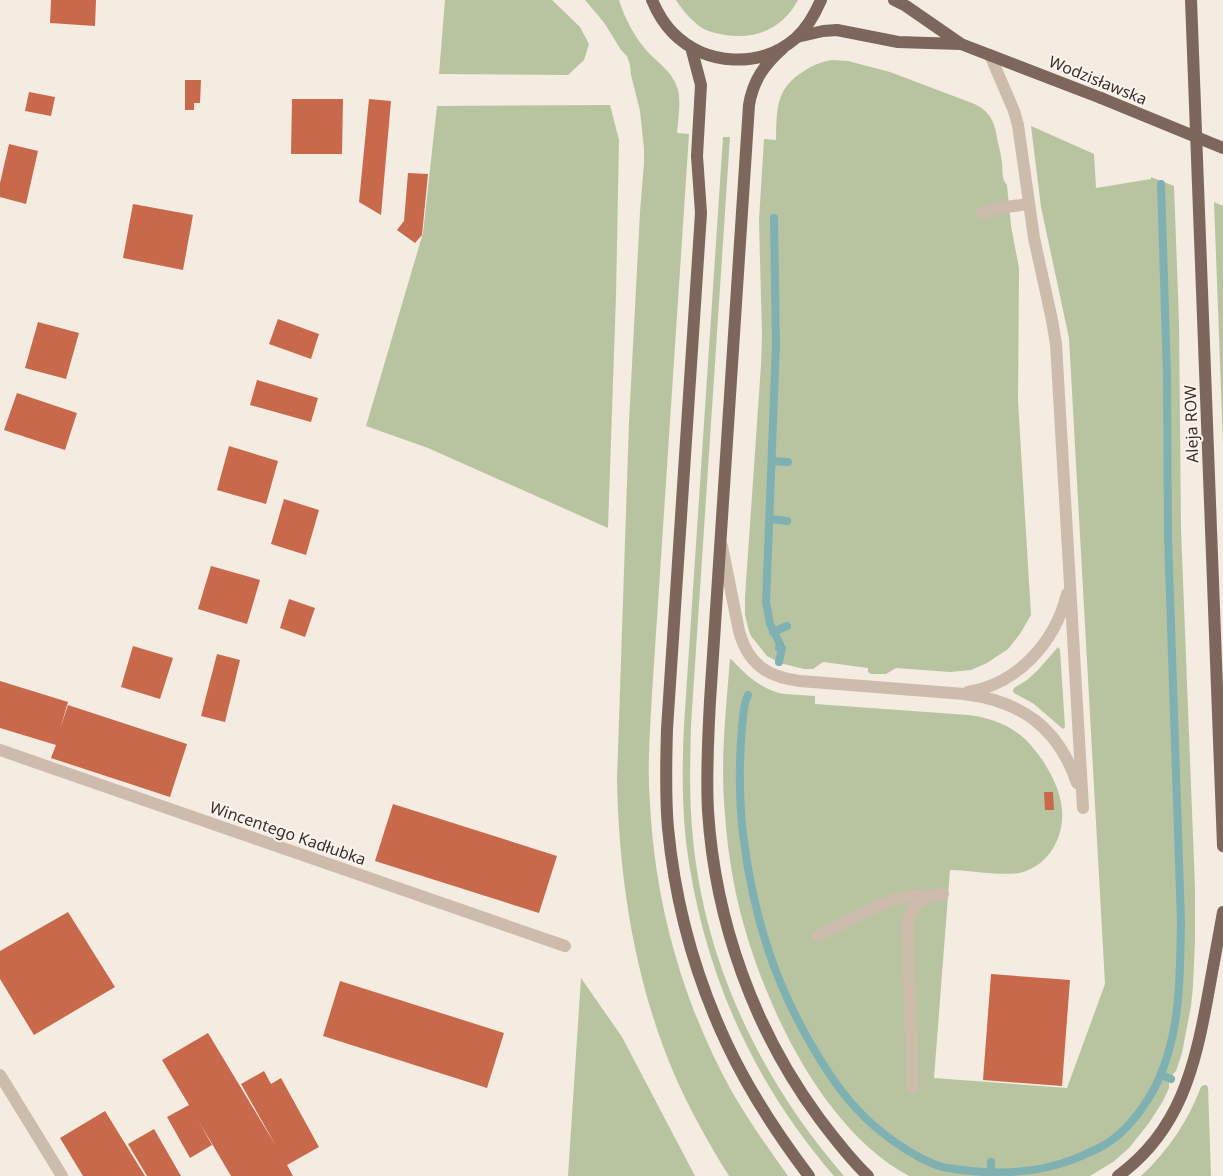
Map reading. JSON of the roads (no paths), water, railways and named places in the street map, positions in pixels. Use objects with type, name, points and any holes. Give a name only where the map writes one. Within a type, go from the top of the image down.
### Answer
[{"type":"main road","points":[[652,0],[671,32],[691,47],[703,53],[730,60],[743,60],[757,58],[782,48]]},
{"type":"main road","points":[[821,0],[814,16],[797,37],[782,48],[757,77],[749,104],[708,729],[708,812],[711,845],[722,908],[746,985],[780,1058],[805,1098],[827,1129],[868,1176]]},
{"type":"main road","name":"Wodzisławska","points":[[894,0],[906,6],[961,44],[1223,148]]},
{"type":"main road","name":"Aleja ROW","points":[[1191,0],[1223,846]]},
{"type":"main road","name":"Wodzisławska","points":[[797,37],[837,30],[898,42],[961,44]]},
{"type":"main road","points":[[691,47],[701,85],[697,156],[701,213],[667,729],[666,797],[668,828],[678,894],[704,989],[727,1044],[742,1072],[775,1128],[809,1176]]},
{"type":"main road","points":[[1118,1176],[1148,1149],[1161,1133],[1188,1082],[1201,1032],[1223,912]]},
{"type":"street","points":[[720,536],[743,644],[757,663],[768,673],[800,682],[956,693],[980,696],[1006,704],[1024,712],[1038,722],[1055,740],[1075,775],[1083,806],[1056,344],[1034,238],[1018,125],[990,55]]},
{"type":"street","points":[[982,213],[998,208],[1029,204]]},
{"type":"street","points":[[956,693],[990,686],[1014,673],[1037,654],[1050,636],[1060,615],[1067,592],[1068,568]]},
{"type":"street","name":"Wincentego Kadłubka","points":[[0,750],[565,946]]},
{"type":"street","points":[[818,936],[892,900],[946,894],[925,898],[918,902],[909,916],[907,925],[913,1088]]},
{"type":"street","points":[[0,1076],[62,1176]]},
{"type":"waterway","points":[[748,695],[745,703],[741,741],[740,781],[743,834],[753,893],[768,949],[778,977],[803,1030],[835,1083],[863,1116],[884,1134],[919,1157],[942,1167],[979,1172],[1016,1172],[1053,1166],[1093,1151],[1116,1137],[1128,1126],[1144,1105],[1162,1071],[1174,1029],[1180,965],[1181,921],[1168,537],[1167,374],[1161,184]]},
{"type":"waterway","points":[[774,218],[776,345],[766,602],[770,624],[780,644],[779,648]]},
{"type":"waterway","points":[[772,461],[788,462]]},
{"type":"waterway","points":[[770,519],[787,521]]},
{"type":"waterway","points":[[773,632],[787,626]]},
{"type":"waterway","points":[[779,662],[782,648],[780,646]]},
{"type":"waterway","points":[[1161,1075],[1171,1079]]},
{"type":"waterway","points":[[991,1162],[991,1175]]}]
